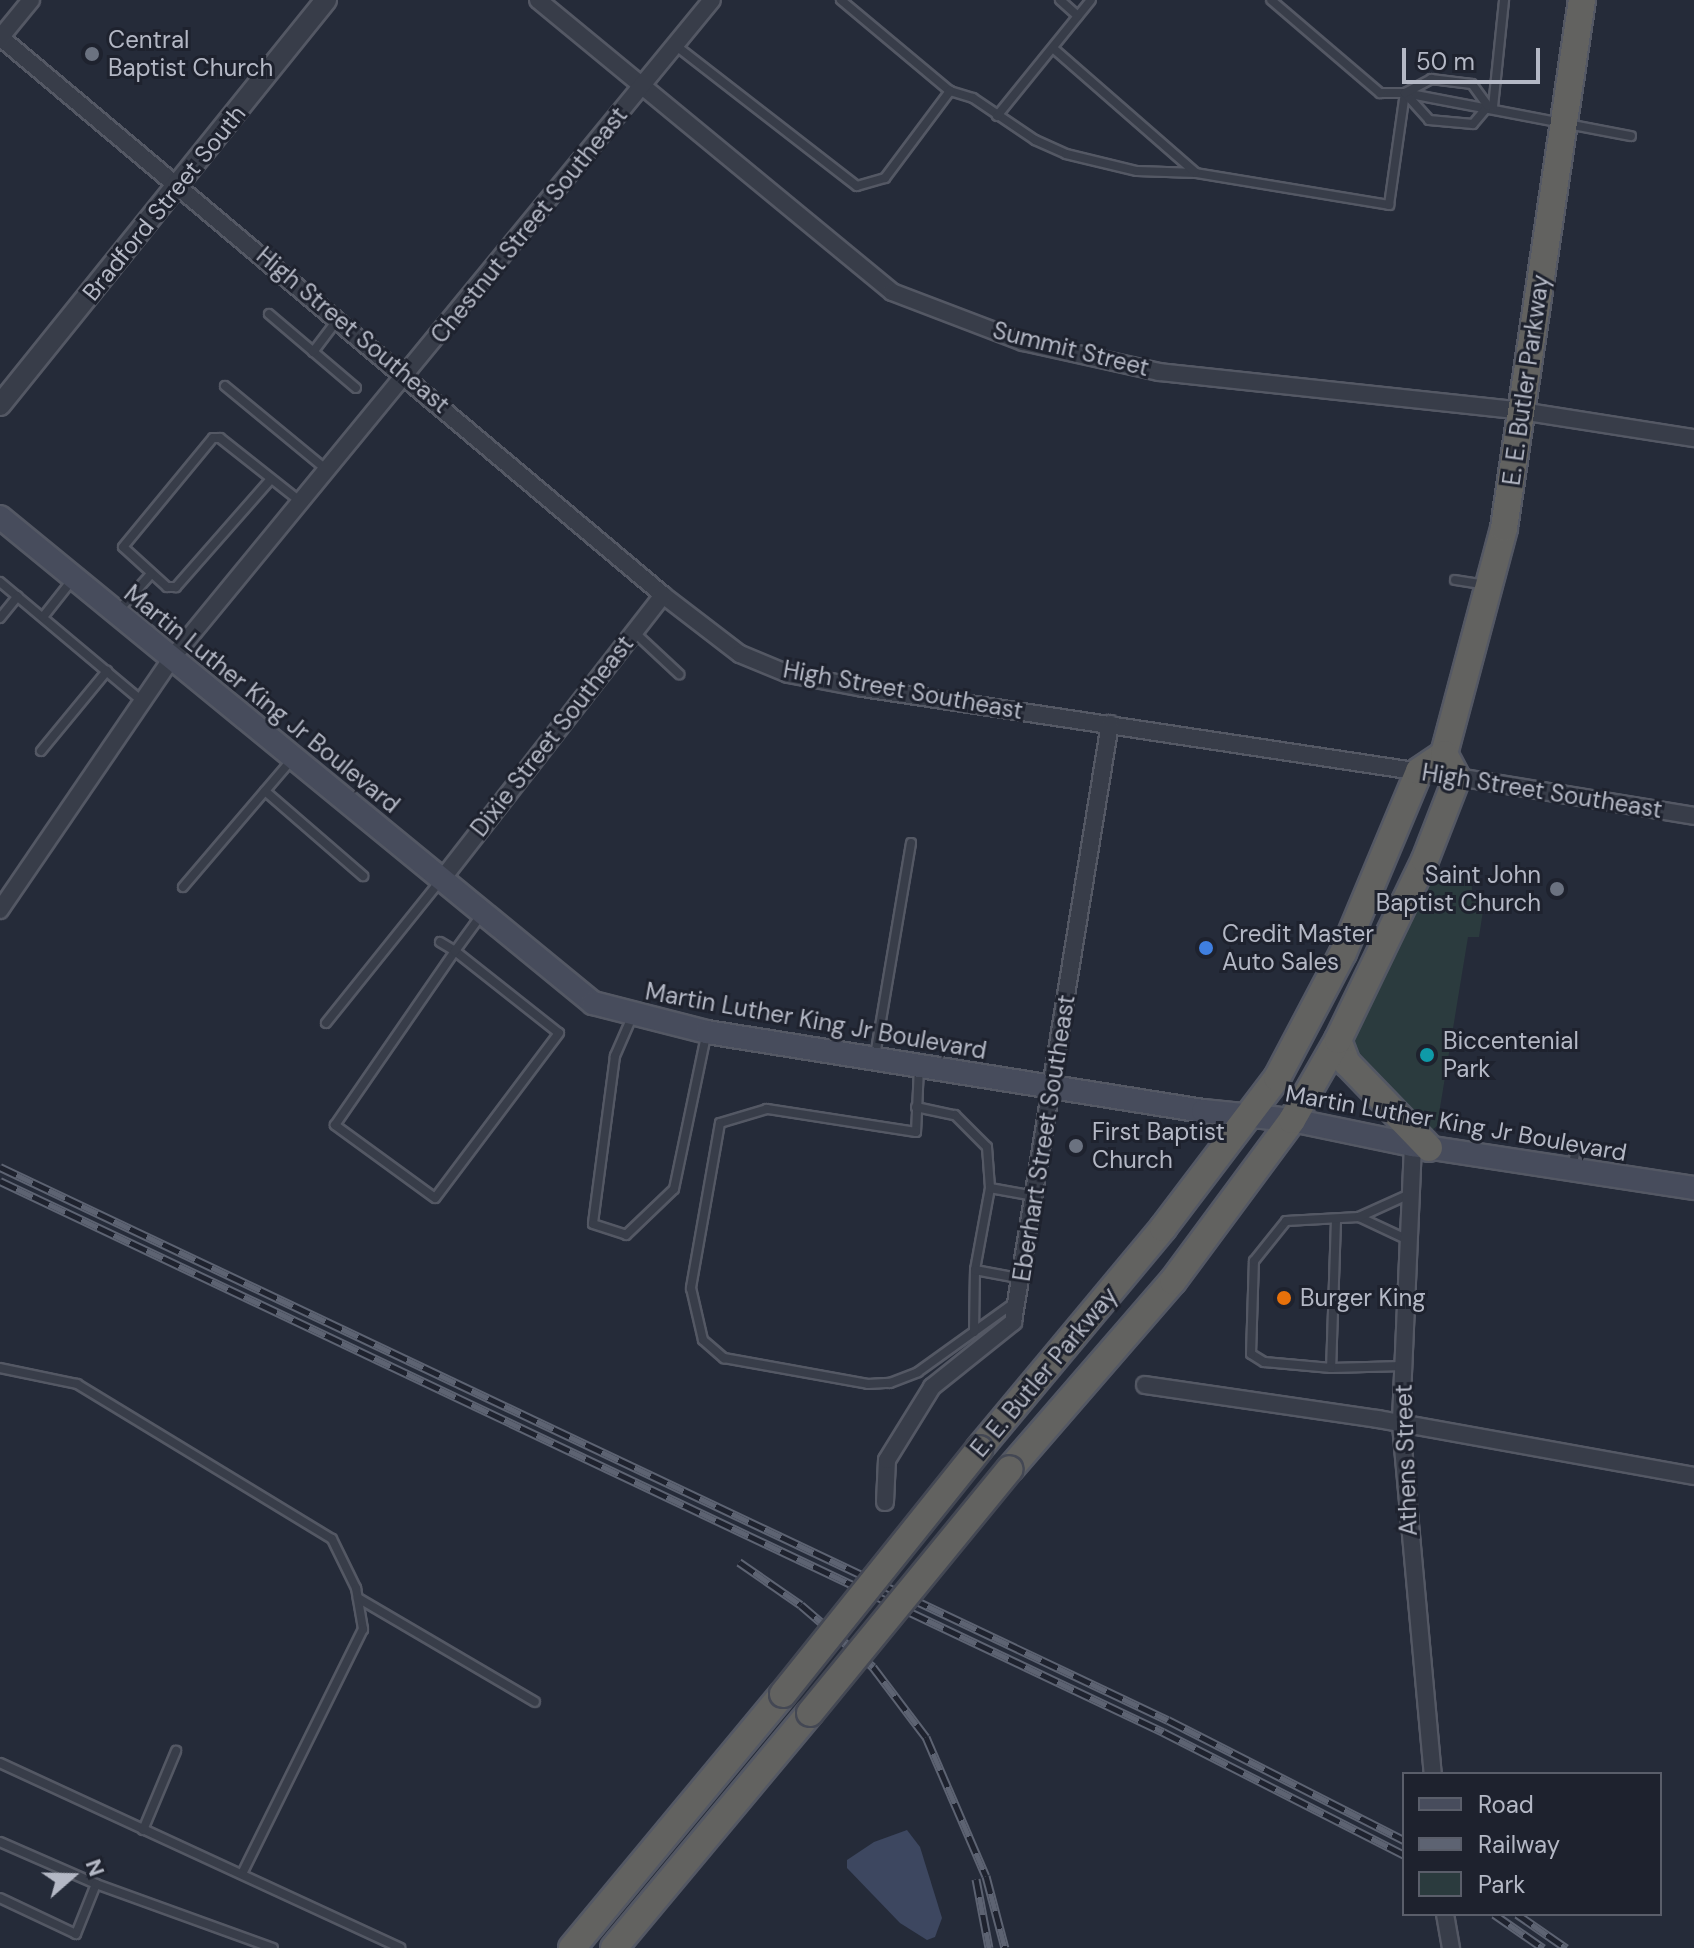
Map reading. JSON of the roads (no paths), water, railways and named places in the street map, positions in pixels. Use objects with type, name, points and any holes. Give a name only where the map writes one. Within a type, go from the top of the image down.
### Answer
[{"type":"highway","name":"E. E. Butler Parkway","points":[[1444,754],[1492,586],[1566,124],[1582,0]]},
{"type":"highway","points":[[1419,771],[1444,754],[1457,778]]},
{"type":"highway","name":"E. E. Butler Parkway","points":[[572,1948],[1163,1228],[1245,1115],[1277,1078],[1343,953],[1419,771]]},
{"type":"highway","name":"E. E. Butler Parkway","points":[[614,1948],[1010,1469],[1173,1281],[1292,1120],[1338,1040],[1425,860],[1457,778]]},
{"type":"highway","points":[[1338,1040],[1347,1063],[1421,1147]]},
{"type":"main road","name":"Martin Luther King Jr Boulevard","points":[[0,517],[593,1003],[632,1016],[707,1032],[1292,1120],[1421,1147],[1573,1161],[1694,1188]]},
{"type":"street","points":[[0,37],[31,0]]},
{"type":"street","name":"Bradford Street South","points":[[0,405],[326,0]]},
{"type":"street","name":"Summit Street","points":[[538,0],[892,292],[1023,342],[1159,372],[1521,411],[1694,438]]},
{"type":"street","name":"Chestnut Street Southeast","points":[[0,910],[172,658],[407,376],[712,0]]},
{"type":"street","name":"High Street Southeast","points":[[0,37],[339,318],[663,595],[740,654],[788,674],[1694,816]]},
{"type":"street","name":"Dixie Street Southeast","points":[[442,879],[663,595]]},
{"type":"street","name":"Eberhart Street Southeast","points":[[885,1502],[887,1460],[932,1387],[1013,1322],[1023,1279],[1110,724]]},
{"type":"street","name":"Athens Street","points":[[1421,1147],[1410,1194],[1401,1425],[1433,1772]]},
{"type":"street","points":[[1145,1385],[1401,1425],[1694,1476]]},
{"type":"street","points":[[1445,1916],[1451,1948]]},
{"type":"lane","points":[[841,0],[950,91],[973,98],[1035,140],[1100,165],[1196,173],[1389,205],[1405,93]]},
{"type":"lane","points":[[1060,0],[1078,16]]},
{"type":"lane","points":[[997,116],[1091,0]]},
{"type":"lane","points":[[1271,0],[1380,93],[1405,93],[1490,106],[1631,136]]},
{"type":"lane","points":[[1405,93],[1429,120],[1473,124],[1490,106],[1504,0]]},
{"type":"lane","points":[[675,45],[857,186],[885,178],[950,91]]},
{"type":"lane","points":[[1054,49],[1196,173]]},
{"type":"lane","points":[[1405,93],[1431,79],[1472,84],[1490,106]]},
{"type":"lane","points":[[269,314],[356,388]]},
{"type":"lane","points":[[313,352],[339,318]]},
{"type":"lane","points":[[225,386],[328,471]]},
{"type":"lane","points":[[1632,430],[1638,414]]},
{"type":"lane","points":[[271,479],[176,587],[167,587],[123,547],[213,438],[271,479],[301,503]]},
{"type":"lane","points":[[117,613],[151,574]]},
{"type":"lane","points":[[43,617],[73,578]]},
{"type":"lane","points":[[1455,580],[1492,586]]},
{"type":"lane","points":[[0,582],[142,701]]},
{"type":"lane","points":[[0,618],[18,596]]},
{"type":"lane","points":[[633,631],[679,674]]},
{"type":"lane","points":[[41,751],[107,671]]},
{"type":"lane","points":[[183,887],[294,758]]},
{"type":"lane","points":[[265,791],[363,876]]},
{"type":"lane","points":[[875,1057],[911,843]]},
{"type":"lane","points":[[326,1023],[442,879]]},
{"type":"lane","points":[[440,942],[455,951],[559,1033],[435,1198],[335,1125],[455,951],[482,913]]},
{"type":"lane","points":[[632,1016],[615,1056],[593,1224],[626,1235],[674,1189],[707,1032]]},
{"type":"lane","points":[[919,1066],[916,1132],[767,1109],[720,1123],[691,1288],[694,1314],[703,1340],[724,1358],[868,1384],[890,1383],[918,1372],[1018,1299]]},
{"type":"lane","points":[[916,1107],[955,1115],[987,1147],[990,1188],[975,1270],[974,1332]]},
{"type":"lane","points":[[990,1188],[1034,1196]]},
{"type":"lane","points":[[1403,1366],[1331,1368],[1255,1360],[1249,1348],[1254,1261],[1286,1221],[1359,1217],[1410,1194]]},
{"type":"lane","points":[[1359,1217],[1408,1240]]},
{"type":"lane","points":[[1331,1368],[1336,1220]]},
{"type":"lane","points":[[975,1270],[1023,1279]]},
{"type":"lane","points":[[0,1368],[77,1384],[332,1539],[358,1598],[363,1629],[242,1874]]},
{"type":"lane","points":[[358,1598],[535,1702]]},
{"type":"lane","points":[[143,1830],[176,1751]]},
{"type":"lane","points":[[0,1763],[400,1948]]},
{"type":"lane","points":[[0,1842],[96,1884],[273,1948]]},
{"type":"lane","points":[[0,1898],[76,1934],[96,1884]]},
{"type":"water","points":[[907,1830],[920,1847],[942,1918],[935,1937],[927,1940],[900,1923],[847,1868],[847,1860],[874,1842]]},
{"type":"railway","points":[[0,1167],[1168,1720],[1402,1839]]},
{"type":"railway","points":[[0,1181],[1163,1732],[1402,1854]]},
{"type":"railway","points":[[739,1562],[801,1605],[873,1667],[926,1737],[986,1876],[1005,1948]]},
{"type":"railway","points":[[976,1879],[989,1948]]},
{"type":"railway","points":[[1497,1916],[1543,1948]]},
{"type":"railway","points":[[1520,1916],[1566,1948]]},
{"type":"place","name":"Central Baptist Church","points":[[92,54]]},
{"type":"place","name":"Saint John Baptist Church","points":[[1557,889]]},
{"type":"place","name":"Credit Master Auto Sales","points":[[1206,948]]},
{"type":"place","name":"Biccentenial Park","points":[[1427,1055]]},
{"type":"place","name":"First Baptist Church","points":[[1076,1146]]},
{"type":"place","name":"Burger King","points":[[1284,1298]]}]
